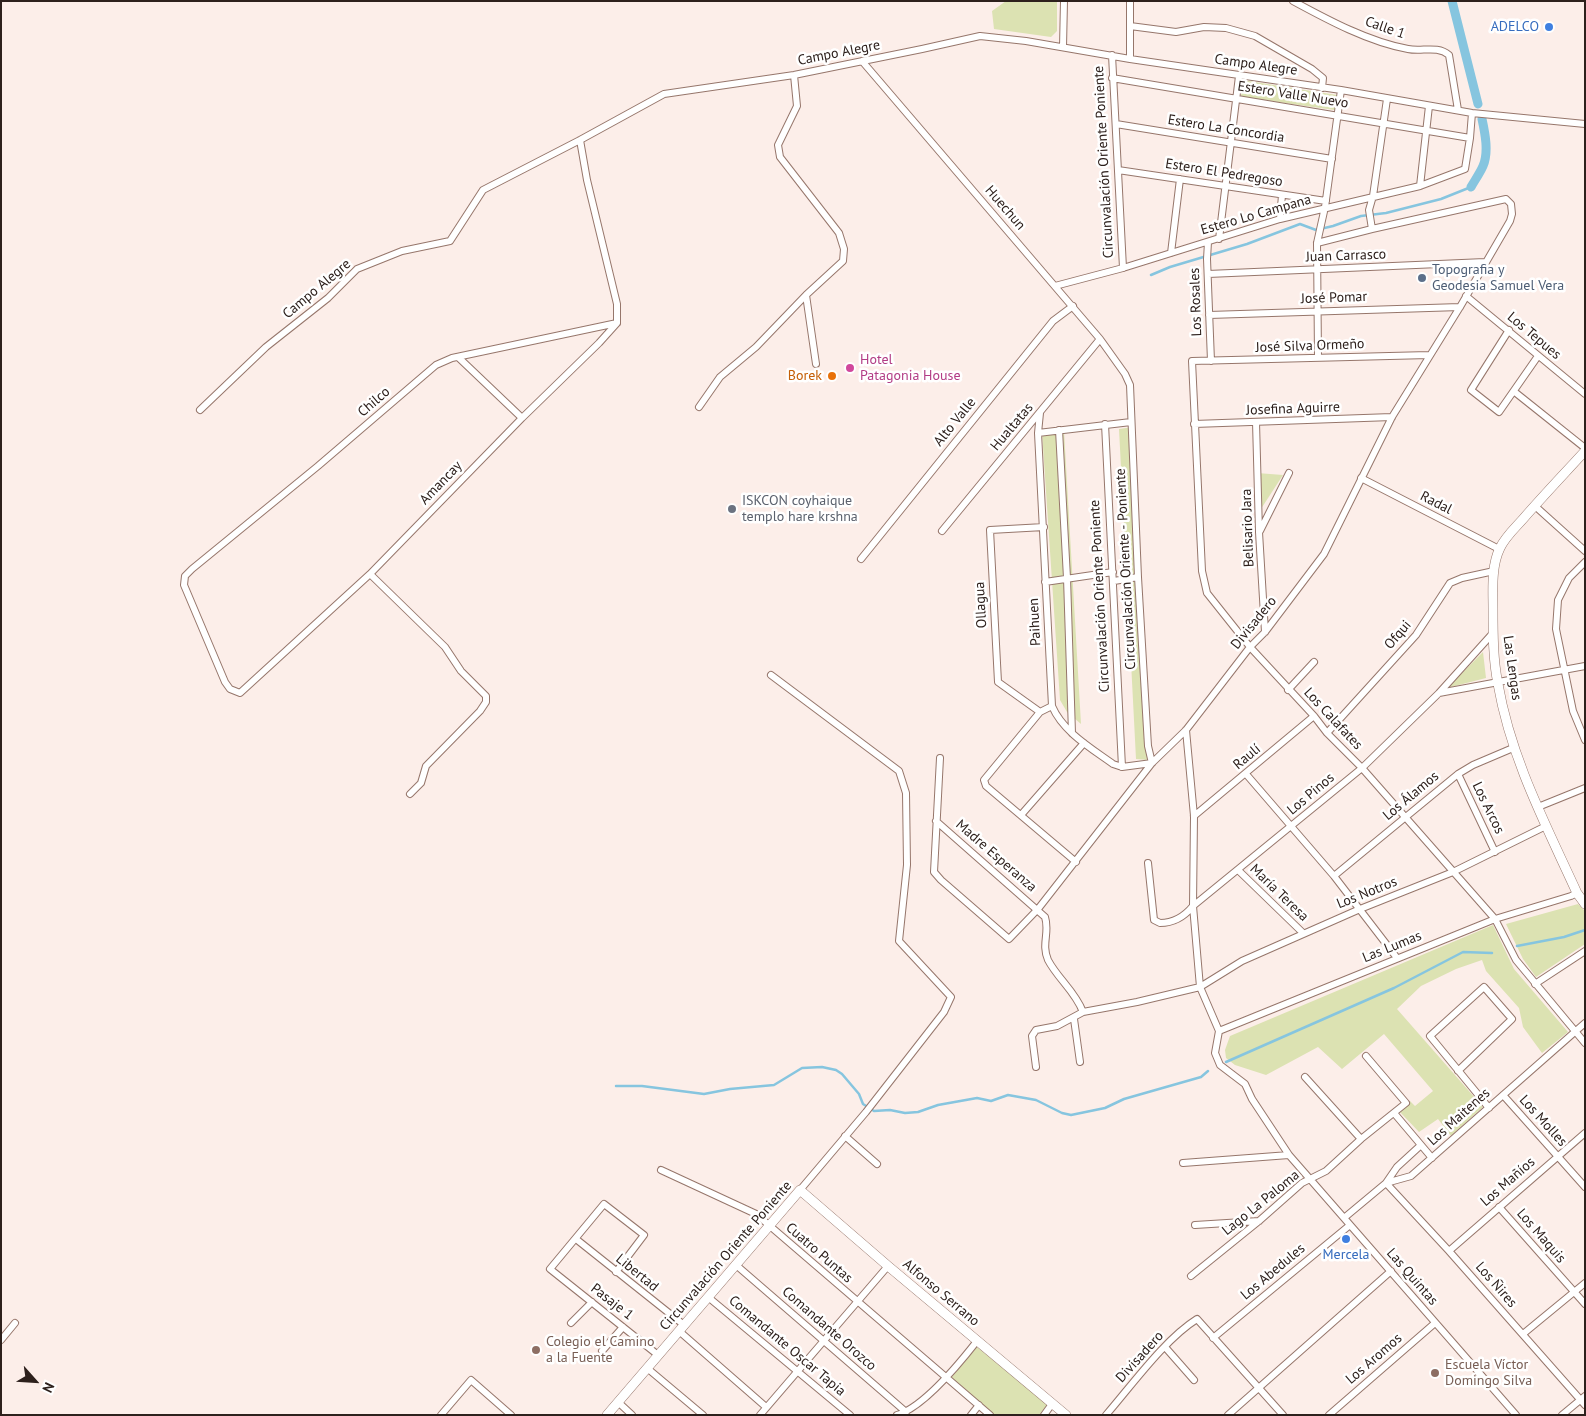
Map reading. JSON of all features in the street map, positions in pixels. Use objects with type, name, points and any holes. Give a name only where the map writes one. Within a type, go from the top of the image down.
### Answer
[{"type":"street","points":[[1063,47],[1064,1]]},
{"type":"street","points":[[1130,1],[1130,59]]},
{"type":"street","name":"Calle 1","points":[[1293,1],[1342,26],[1378,40],[1409,50],[1443,50],[1449,55],[1458,110]]},
{"type":"street","points":[[1130,26],[1176,32],[1204,27],[1226,28],[1255,36],[1312,69],[1323,78],[1322,88]]},
{"type":"street","name":"Campo Alegre","points":[[200,410],[266,347],[328,298],[357,269],[402,251],[450,241],[483,190],[664,94],[794,75],[980,36],[1340,90],[1472,113],[1585,124]]},
{"type":"street","name":"Circunvalación Oriente Poniente","points":[[1112,55],[1124,268]]},
{"type":"street","name":"Huechun","points":[[862,61],[1073,306],[1125,374]]},
{"type":"street","points":[[699,406],[720,377],[756,347],[806,295],[843,261],[844,249],[839,233],[780,157],[778,145],[797,106],[794,75]]},
{"type":"street","points":[[1219,239],[1239,76]]},
{"type":"street","name":"Estero Valle Nuevo","points":[[1112,78],[1338,114],[1470,138]]},
{"type":"street","points":[[1318,358],[1317,240],[1332,159],[1340,90]]},
{"type":"street","points":[[1317,240],[1372,229],[1369,210],[1373,196],[1387,99]]},
{"type":"street","points":[[1420,186],[1428,106]]},
{"type":"street","points":[[1470,138],[1472,113]]},
{"type":"street","name":"Estero La Concordia","points":[[1116,124],[1332,159]]},
{"type":"street","name":"Estero Lo Campana","points":[[1055,286],[1208,244],[1325,204],[1420,186],[1465,169],[1470,138]]},
{"type":"street","points":[[580,140],[617,304],[616,323]]},
{"type":"street","name":"Estero El Pedregoso","points":[[1118,170],[1282,195],[1325,204]]},
{"type":"street","points":[[1171,253],[1180,179]]},
{"type":"street","points":[[1280,219],[1282,195]]},
{"type":"street","name":"Divisadero","points":[[1186,730],[1250,647],[1266,632],[1324,554],[1392,417],[1460,307],[1510,221],[1512,214],[1511,204],[1506,199],[1372,229]]},
{"type":"street","name":"Los Rosales","points":[[1208,244],[1211,361]]},
{"type":"street","name":"Juan Carrasco","points":[[1208,274],[1485,262]]},
{"type":"street","points":[[806,295],[816,364]]},
{"type":"street","name":"Los Tepues","points":[[1466,296],[1585,394]]},
{"type":"street","name":"Alto Valle","points":[[860,559],[1053,321],[1073,306]]},
{"type":"street","name":"José Pomar","points":[[1210,315],[1460,307]]},
{"type":"street","name":"Chilco","points":[[185,576],[436,365],[458,357],[616,323]]},
{"type":"street","name":"Amancay","points":[[185,576],[184,584],[225,682],[230,689],[240,693],[370,574],[522,418],[599,343],[616,323]]},
{"type":"street","points":[[1509,330],[1471,390],[1499,412],[1538,356]]},
{"type":"street","name":"Hualtatas","points":[[942,531],[1100,339]]},
{"type":"street","name":"José Silva Ormeño","points":[[1192,361],[1429,355]]},
{"type":"street","points":[[458,357],[522,418]]},
{"type":"street","name":"Los Calafates","points":[[1192,361],[1202,571],[1207,594],[1288,690],[1362,768],[1495,919],[1516,960],[1534,984],[1585,1043]]},
{"type":"street","name":"Circunvalación Oriente - Poniente","points":[[1125,374],[1130,385],[1138,577],[1148,746],[1152,764]]},
{"type":"street","points":[[1516,393],[1585,450]]},
{"type":"street","name":"Paihuen","points":[[1040,413],[1038,433],[1052,706]]},
{"type":"street","name":"Josefina Aguirre","points":[[1194,424],[1392,417]]},
{"type":"street","points":[[1038,433],[1131,422]]},
{"type":"street","name":"Belisario Jara","points":[[1256,422],[1259,532],[1266,632]]},
{"type":"street","name":"Circunvalación Oriente Poniente","points":[[1105,424],[1122,766]]},
{"type":"street","points":[[1059,430],[1067,578],[1072,733]]},
{"type":"street","name":"Las Lengas","points":[[1585,450],[1499,549],[1494,571],[1493,632],[1497,684],[1513,748],[1524,778],[1546,826],[1577,893],[1585,904]]},
{"type":"street","points":[[1259,532],[1290,473]]},
{"type":"street","name":"Radal","points":[[1361,478],[1499,549]]},
{"type":"street","points":[[1535,506],[1585,551]]},
{"type":"street","name":"Ollagua","points":[[1040,712],[998,682],[990,530],[1044,528]]},
{"type":"street","points":[[1585,562],[1569,578],[1558,600],[1556,629],[1573,711],[1585,740]]},
{"type":"street","name":"Ofqui","points":[[1327,733],[1416,635],[1442,592],[1450,583],[1462,578],[1494,571]]},
{"type":"street","points":[[1045,582],[1113,572]]},
{"type":"street","points":[[370,574],[445,647],[461,671],[486,696],[486,702],[480,711],[426,766],[421,783],[410,794]]},
{"type":"street","points":[[1114,581],[1138,577]]},
{"type":"street","name":"Los Pinos","points":[[1148,863],[1152,916],[1155,922],[1162,923],[1177,920],[1362,768],[1439,693],[1493,632]]},
{"type":"street","points":[[1288,690],[1314,662]]},
{"type":"street","points":[[1439,693],[1497,684],[1585,666]]},
{"type":"street","name":"Circunvalación Oriente Poniente","points":[[607,1415],[866,1112],[944,1012],[950,997],[899,941],[907,865],[906,793],[899,771],[771,675]]},
{"type":"street","points":[[1076,862],[986,786],[984,780],[1040,712],[1052,706],[1058,719],[1072,733],[1113,764],[1122,766],[1152,764]]},
{"type":"street","name":"Raulí","points":[[1194,816],[1314,716]]},
{"type":"street","points":[[940,758],[934,872],[940,880],[1009,939],[1038,910],[1152,764],[1186,730]]},
{"type":"street","points":[[1186,730],[1194,816],[1193,906],[1200,987],[1219,1031]]},
{"type":"street","points":[[1022,815],[1084,743]]},
{"type":"street","name":"Los Álamos","points":[[1334,876],[1458,774],[1473,765],[1513,748]]},
{"type":"street","points":[[1246,774],[1334,876],[1397,958]]},
{"type":"street","name":"Los Arcos","points":[[1458,774],[1495,852]]},
{"type":"street","points":[[1538,807],[1585,788]]},
{"type":"street","name":"Madre Esperanza","points":[[936,821],[1038,910]]},
{"type":"street","name":"Los Notros","points":[[1084,1012],[1200,987],[1242,961],[1303,933],[1453,872],[1546,826]]},
{"type":"street","name":"María Teresa","points":[[1238,870],[1303,933]]},
{"type":"street","name":"Las Lumas","points":[[1219,1031],[1495,919],[1577,893]]},
{"type":"street","points":[[1036,1067],[1032,1042],[1033,1033],[1036,1030],[1057,1026],[1074,1019],[1084,1012],[1077,997],[1048,959],[1045,948],[1046,920],[1038,910]]},
{"type":"street","points":[[1534,984],[1585,951]]},
{"type":"street","points":[[1458,1071],[1512,1019],[1484,987],[1430,1036],[1458,1071],[1489,1108]]},
{"type":"street","points":[[1074,1019],[1080,1062]]},
{"type":"street","name":"Los Maitenes","points":[[1344,1218],[1386,1184],[1411,1176],[1585,1023]]},
{"type":"street","name":"Las Quintas","points":[[1219,1031],[1215,1053],[1220,1066],[1245,1084],[1289,1155],[1516,1415]]},
{"type":"street","points":[[1366,1056],[1406,1103],[1394,1113],[1432,1158]]},
{"type":"street","points":[[1305,1077],[1361,1139]]},
{"type":"street","name":"Los Molles","points":[[1503,1095],[1585,1187]]},
{"type":"street","name":"Lago La Paloma","points":[[1191,1276],[1259,1221],[1302,1183],[1326,1171],[1361,1139],[1394,1113]]},
{"type":"street","name":"Los Mañíos","points":[[1449,1250],[1585,1133]]},
{"type":"street","points":[[845,1136],[877,1164]]},
{"type":"street","points":[[1386,1184],[1397,1167],[1422,1146]]},
{"type":"street","points":[[1183,1163],[1289,1155]]},
{"type":"street","name":"Cuatro Puntas","points":[[661,1170],[756,1214],[990,1415]]},
{"type":"street","name":"Los Ñires","points":[[1386,1184],[1449,1250],[1583,1400]]},
{"type":"street","name":"Alfonso Serrano","points":[[800,1190],[977,1342],[1066,1415]]},
{"type":"street","points":[[576,1239],[604,1204],[644,1235],[616,1272]]},
{"type":"street","name":"Los Maquis","points":[[1499,1207],[1585,1304]]},
{"type":"street","points":[[1195,1225],[1259,1221]]},
{"type":"street","name":"Los Abedules","points":[[1213,1338],[1350,1225]]},
{"type":"street","name":"Pasaje 1","points":[[576,1239],[550,1269],[658,1355]]},
{"type":"street","name":"Libertad","points":[[576,1239],[682,1328],[766,1407]]},
{"type":"street","name":"Comandante Orozco","points":[[736,1265],[906,1412]]},
{"type":"street","points":[[760,1415],[888,1266]]},
{"type":"street","points":[[1228,1415],[1390,1271]]},
{"type":"street","points":[[1523,1334],[1585,1283]]},
{"type":"street","name":"Comandante Oscar Tapia","points":[[708,1297],[850,1415]]},
{"type":"street","points":[[571,1323],[592,1302]]},
{"type":"street","name":"Divisadero","points":[[1106,1415],[1164,1347],[1186,1326],[1197,1319],[1213,1338]]},
{"type":"street","points":[[1,1340],[15,1323]]},
{"type":"street","name":"Los Aromos","points":[[1329,1415],[1435,1323]]},
{"type":"street","points":[[602,1351],[624,1327]]},
{"type":"street","points":[[1213,1338],[1283,1415]]},
{"type":"street","points":[[896,1415],[906,1412],[947,1378],[977,1342]]},
{"type":"street","points":[[1164,1347],[1194,1380]]},
{"type":"street","points":[[647,1368],[703,1415]]},
{"type":"street","points":[[445,1413],[471,1380],[511,1415]]},
{"type":"street","points":[[1562,1415],[1583,1400]]},
{"type":"street","points":[[618,1402],[632,1415]]},
{"type":"street","points":[[1044,1415],[1052,1404]]},
{"type":"street","points":[[971,1415],[979,1405]]},
{"type":"green space","points":[[1006,1],[1057,1],[1057,31],[1051,37],[994,29],[992,11]]},
{"type":"green space","points":[[1242,80],[1337,95],[1335,110],[1241,97]]},
{"type":"green space","points":[[1133,427],[1149,760],[1136,759],[1119,429]]},
{"type":"green space","points":[[1064,431],[1081,724],[1067,712],[1060,700],[1042,432]]},
{"type":"green space","points":[[1257,473],[1283,475],[1257,515]]},
{"type":"green space","points":[[1483,652],[1486,678],[1447,688]]},
{"type":"green space","points":[[1578,904],[1585,911],[1585,944],[1536,977],[1523,959],[1506,924]]},
{"type":"green space","points":[[1493,925],[1514,969],[1568,1032],[1542,1053],[1523,1027],[1519,1008],[1486,971],[1482,960],[1456,969],[1421,986],[1397,1009],[1483,1107],[1451,1136],[1438,1119],[1419,1132],[1399,1111],[1410,1101],[1415,1106],[1433,1091],[1384,1034],[1342,1069],[1318,1047],[1266,1075],[1235,1065],[1226,1058],[1225,1050],[1230,1036]]},
{"type":"green space","points":[[977,1347],[1048,1404],[1039,1415],[994,1415],[951,1378]]},
{"type":"waterway","points":[[1452,1],[1478,104]]},
{"type":"waterway","points":[[1471,187],[1483,166],[1486,155],[1482,119]]},
{"type":"waterway","points":[[1151,275],[1170,267],[1247,244],[1300,224],[1316,230],[1361,216],[1386,213],[1441,199],[1471,187]]},
{"type":"waterway","points":[[1517,946],[1564,937],[1585,930]]},
{"type":"waterway","points":[[1226,1062],[1394,988],[1463,952],[1492,953]]},
{"type":"waterway","points":[[616,1086],[642,1086],[704,1094],[730,1089],[774,1085],[802,1068],[822,1067],[836,1070],[842,1074],[859,1094],[863,1104],[874,1111],[918,1112],[938,1105],[977,1098],[991,1101],[1008,1095],[1036,1100],[1062,1113],[1071,1115],[1105,1108],[1124,1099],[1201,1077],[1208,1071]]},
{"type":"place","name":"ADELCO","points":[[1549,27]]},
{"type":"place","name":"Topografia y Geodesia Samuel Vera","points":[[1422,278]]},
{"type":"place","name":"Hotel Patagonia House","points":[[850,368]]},
{"type":"place","name":"Borek","points":[[832,376]]},
{"type":"place","name":"ISKCON coyhaique templo hare krshna","points":[[732,509]]},
{"type":"place","name":"Mercela","points":[[1346,1239]]},
{"type":"place","name":"Colegio el Camino a la Fuente","points":[[536,1350]]},
{"type":"place","name":"Escuela Víctor Domingo Silva","points":[[1435,1373]]}]
